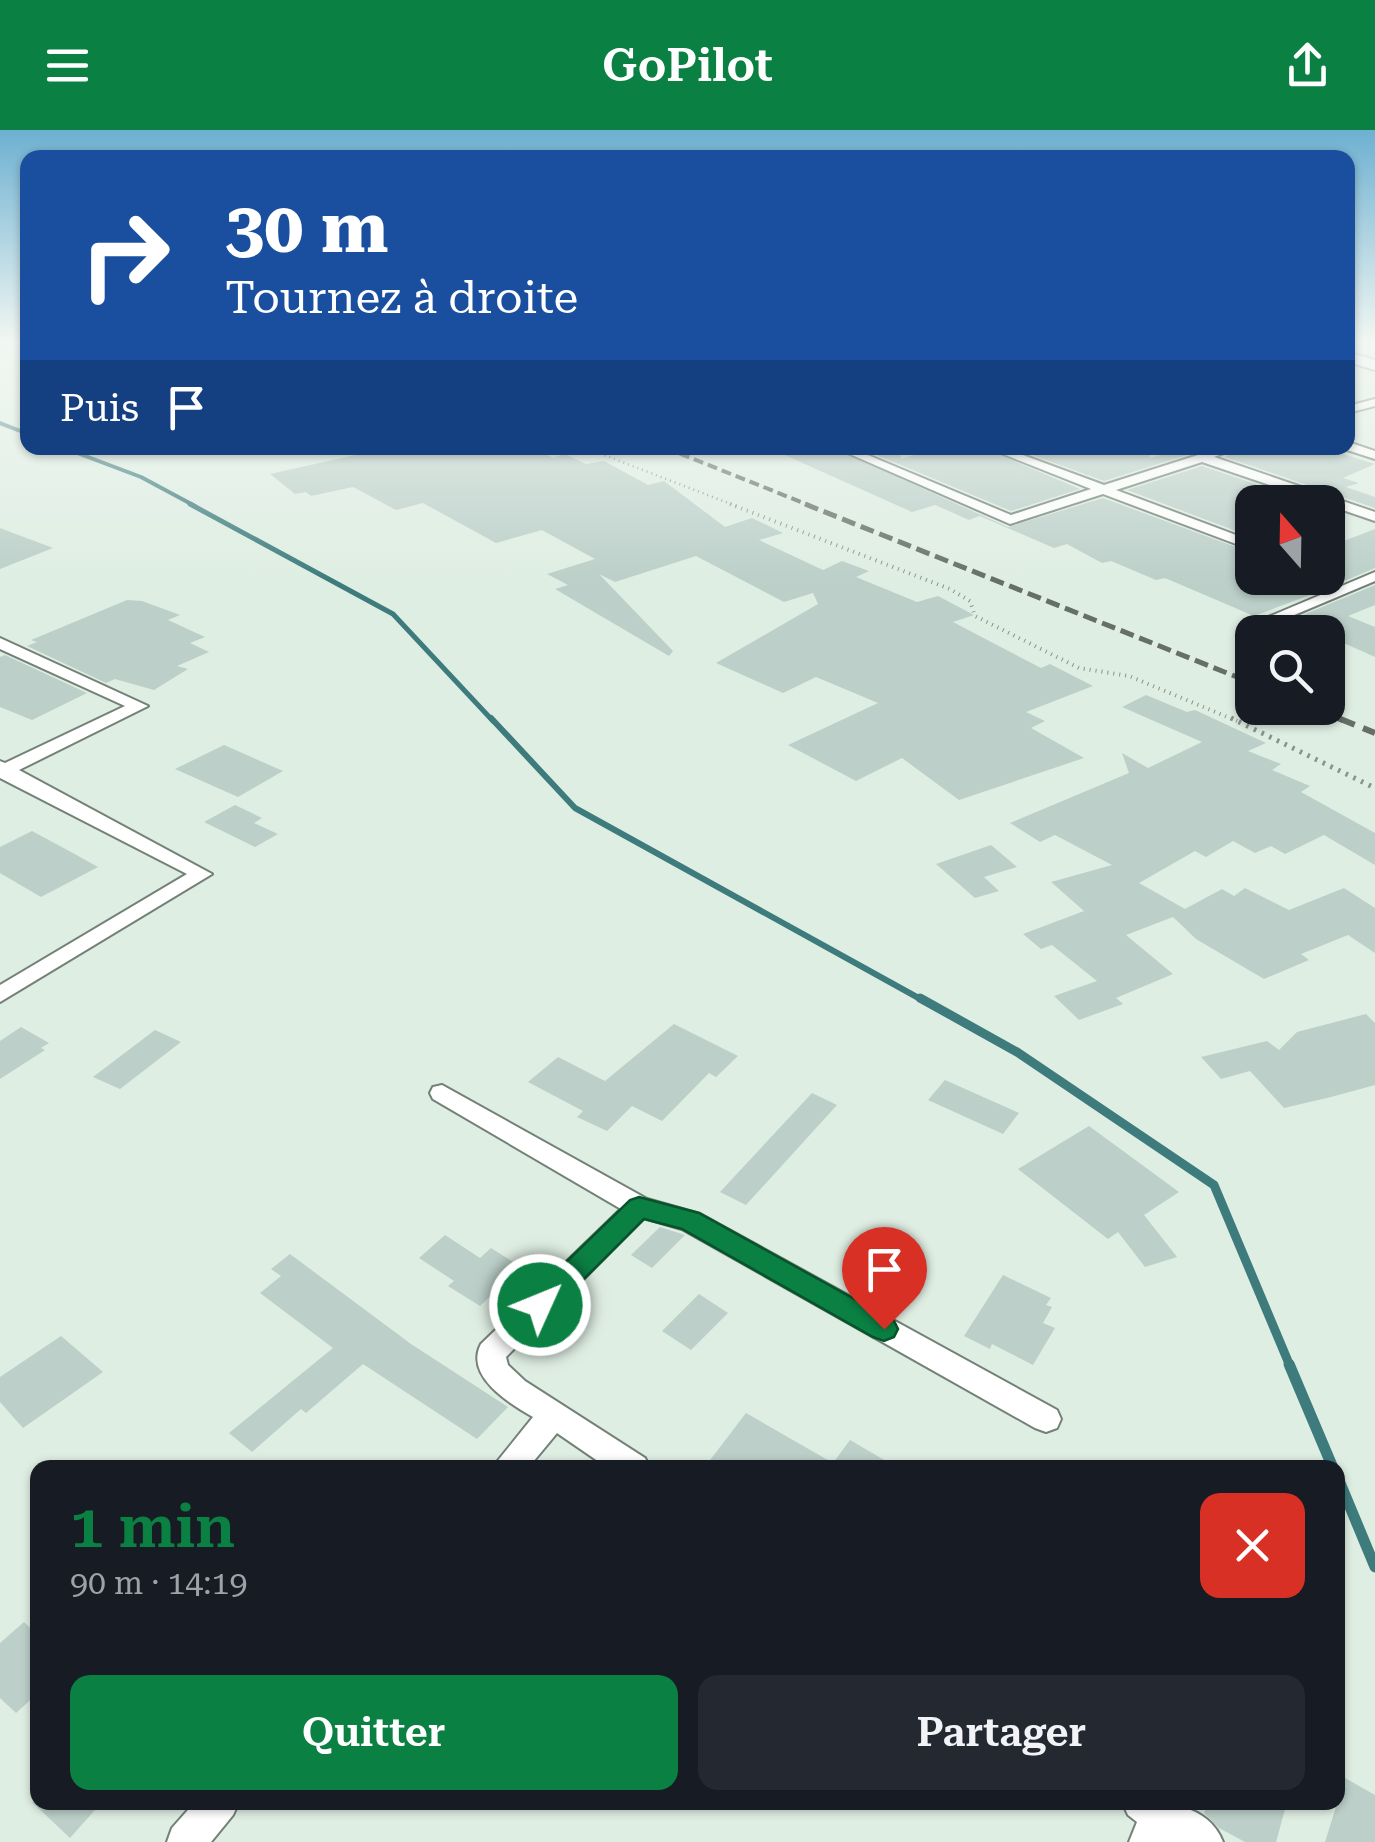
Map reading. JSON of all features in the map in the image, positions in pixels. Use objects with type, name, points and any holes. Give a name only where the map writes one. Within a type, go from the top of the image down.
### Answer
[{"type":"street","points":[[858,455],[1010,520],[1209,455]]},
{"type":"street","points":[[1017,455],[1235,540]]},
{"type":"street","points":[[1200,458],[1375,517]]},
{"type":"street","points":[[1283,615],[1375,576]]},
{"type":"street","points":[[1345,582],[1354,585]]},
{"type":"street","points":[[0,643],[138,706],[2,770]]},
{"type":"street","points":[[0,996],[202,874],[2,770]]},
{"type":"street","points":[[442,1093],[639,1208],[690,1221],[1046,1419]]},
{"type":"street","points":[[622,1460],[502,1381],[492,1368],[491,1354],[639,1208]]},
{"type":"street","points":[[515,1460],[554,1414]]},
{"type":"street","points":[[186,1842],[213,1810]]},
{"type":"street","points":[[1150,1820],[1204,1842]]},
{"type":"path","points":[[604,455],[950,589],[970,601],[975,616],[992,629],[1079,668],[1129,676],[1271,735],[1375,788]]},
{"type":"building","points":[[356,455],[567,455],[586,464],[604,461],[648,485],[664,481],[725,527],[752,518],[783,533],[759,540],[823,570],[842,561],[869,571],[856,577],[917,602],[938,596],[974,615],[953,622],[1041,668],[1050,664],[1093,686],[1026,712],[1045,721],[1031,728],[1084,758],[959,800],[902,758],[856,781],[788,745],[878,703],[816,677],[783,693],[716,663],[818,604],[813,593],[784,602],[696,556],[615,582],[599,574],[673,651],[669,656],[555,589],[568,585],[547,574],[595,559],[542,530],[496,543],[423,503],[396,510],[353,487],[311,496],[306,492],[295,494],[270,474]]},
{"type":"building","points":[[785,455],[849,455],[1008,527],[1103,498],[1235,547],[1235,595],[1310,595],[1252,615],[1165,578],[1156,580],[1111,561],[1102,563],[1067,544],[1054,548],[980,516],[969,520],[935,505],[912,512]]},
{"type":"building","points":[[877,455],[901,455],[901,459],[914,455],[1000,455],[1080,489],[1011,511]]},
{"type":"building","points":[[1032,455],[1187,455],[1104,481]]},
{"type":"building","points":[[1346,455],[1375,464],[1343,478],[1359,483],[1346,487],[1375,497],[1375,508],[1345,498],[1345,485],[1307,485],[1225,457]]},
{"type":"building","points":[[1202,466],[1258,485],[1235,485],[1235,531],[1127,490]]},
{"type":"building","points":[[0,528],[53,548],[0,569]]},
{"type":"building","points":[[1375,529],[1375,568],[1345,581],[1345,540]]},
{"type":"building","points":[[1375,585],[1375,605],[1348,616],[1375,627],[1375,657],[1345,644],[1345,615],[1303,615]]},
{"type":"building","points":[[127,600],[142,601],[180,615],[168,620],[205,637],[190,643],[209,652],[177,666],[188,669],[154,690],[115,679],[106,683],[27,646],[37,642],[31,640]]},
{"type":"building","points":[[5,655],[87,693],[32,720],[0,707],[0,657]]},
{"type":"building","points":[[1146,695],[1187,712],[1195,710],[1266,743],[1248,751],[1281,764],[1272,770],[1310,786],[1301,792],[1375,833],[1375,865],[1324,835],[1285,854],[1271,846],[1255,853],[1233,841],[1206,857],[1195,851],[1139,883],[1185,909],[1222,889],[1234,896],[1245,888],[1289,910],[1344,888],[1375,908],[1375,953],[1348,935],[1301,954],[1309,960],[1264,979],[1196,939],[1173,917],[1126,935],[1173,974],[1116,998],[1123,1004],[1079,1020],[1054,996],[1097,981],[1052,945],[1041,949],[1023,934],[1084,911],[1051,882],[1112,865],[1055,835],[1040,842],[1010,823],[1129,773],[1122,753],[1148,768],[1202,742],[1122,707]]},
{"type":"building","points":[[224,745],[283,771],[238,797],[175,769]]},
{"type":"building","points":[[235,805],[262,818],[254,823],[278,834],[255,847],[204,822]]},
{"type":"building","points":[[32,831],[98,867],[41,897],[0,873],[0,847]]},
{"type":"building","points":[[991,845],[1017,867],[984,877],[999,891],[975,898],[936,864]]},
{"type":"building","points":[[1366,1014],[1375,1023],[1375,1085],[1331,1097],[1284,1108],[1250,1071],[1221,1079],[1201,1057],[1267,1041],[1279,1050],[1297,1032]]},
{"type":"building","points":[[674,1024],[738,1056],[716,1077],[709,1073],[662,1121],[632,1106],[607,1131],[577,1117],[583,1111],[528,1082],[558,1057],[605,1081]]},
{"type":"building","points":[[21,1027],[49,1043],[41,1048],[45,1050],[0,1079],[0,1041]]},
{"type":"building","points":[[155,1030],[181,1042],[120,1089],[93,1077]]},
{"type":"building","points":[[945,1080],[1019,1113],[1003,1134],[928,1100]]},
{"type":"building","points":[[812,1093],[837,1105],[746,1205],[720,1192]]},
{"type":"building","points":[[1089,1126],[1179,1192],[1144,1215],[1177,1257],[1145,1267],[1118,1232],[1108,1239],[1018,1169]]},
{"type":"building","points":[[660,1227],[685,1235],[652,1268],[631,1255]]},
{"type":"building","points":[[445,1235],[480,1258],[491,1248],[521,1267],[480,1306],[448,1286],[454,1281],[419,1258]]},
{"type":"building","points":[[290,1254],[411,1344],[508,1407],[477,1439],[363,1364],[306,1413],[301,1409],[252,1452],[229,1433],[333,1348],[260,1293],[281,1276],[271,1269]]},
{"type":"building","points":[[1003,1275],[1051,1298],[1046,1305],[1052,1307],[1043,1323],[1055,1328],[1033,1365],[992,1344],[990,1349],[964,1336]]},
{"type":"building","points":[[699,1294],[728,1313],[691,1350],[662,1331]]},
{"type":"building","points":[[61,1336],[103,1372],[23,1428],[0,1402],[0,1377]]},
{"type":"building","points":[[746,1413],[828,1460],[710,1460]]},
{"type":"building","points":[[850,1440],[884,1460],[835,1460]]},
{"type":"building","points":[[24,1622],[30,1628],[30,1700],[16,1713],[0,1698],[0,1643]]},
{"type":"building","points":[[1345,1778],[1375,1795],[1375,1842],[1325,1842],[1335,1810],[1345,1810]]},
{"type":"building","points":[[40,1810],[95,1810],[70,1838]]},
{"type":"building","points":[[1285,1810],[1276,1842],[1245,1842],[1219,1828],[1204,1813]]},
{"type":"waterway","points":[[0,423],[20,431]]},
{"type":"waterway","points":[[83,455],[141,477],[195,506]]},
{"type":"waterway","points":[[190,504],[393,614],[493,721]]},
{"type":"waterway","points":[[491,718],[575,808],[924,1001]]},
{"type":"waterway","points":[[920,998],[1017,1052],[1214,1185],[1290,1366]]},
{"type":"waterway","points":[[1289,1364],[1330,1460]]},
{"type":"waterway","points":[[1345,1495],[1375,1567]]},
{"type":"railway","points":[[684,455],[811,506]]},
{"type":"railway","points":[[805,504],[1235,676]]},
{"type":"railway","points":[[1345,721],[1375,733]]},
{"type":"route","points":[[540,1305],[639,1208],[690,1221],[884,1329]]}]
